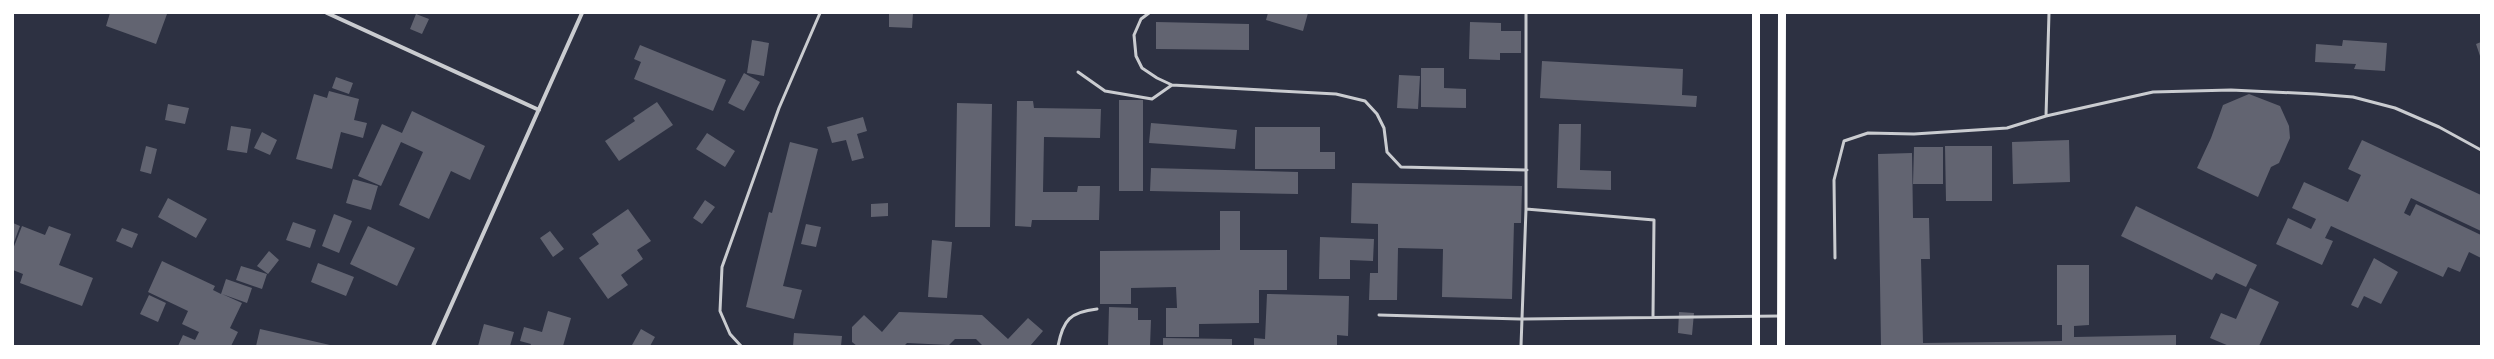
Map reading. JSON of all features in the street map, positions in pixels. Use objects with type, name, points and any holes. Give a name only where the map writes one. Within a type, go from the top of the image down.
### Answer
[{"type":"main road","points":[[1756,13],[1756,346]]},
{"type":"main road","points":[[1781,346],[1782,13]]},
{"type":"street","points":[[327,13],[539,110]]},
{"type":"street","points":[[433,346],[582,13]]},
{"type":"lane","points":[[741,346],[730,334],[720,311],[722,267],[779,108],[820,13]]},
{"type":"lane","points":[[1148,13],[1141,20],[1134,35],[1136,56],[1142,68],[1172,85],[1336,94],[1365,101],[1377,114],[1384,128],[1387,152],[1401,167],[1527,170]]},
{"type":"lane","points":[[1521,346],[1520,319],[1527,170],[1526,13]]},
{"type":"lane","points":[[2046,116],[2049,13]]},
{"type":"lane","points":[[1078,72],[1105,90],[1152,99],[1172,85]]},
{"type":"lane","points":[[1835,258],[1834,180],[1844,141],[1868,133],[1914,134],[2007,128],[2046,116],[2153,92],[2231,90],[2353,97],[2395,108],[2439,127],[2481,150]]},
{"type":"lane","points":[[1526,209],[1654,220],[1653,316]]},
{"type":"lane","points":[[1058,346],[1062,327],[1080,311],[1097,309]]},
{"type":"lane","points":[[1379,315],[1520,319],[1653,316],[1781,316]]},
{"type":"building","points":[[110,13],[167,14],[156,44],[106,26]]},
{"type":"building","points":[[889,13],[913,13],[912,28],[889,27]]},
{"type":"building","points":[[1268,13],[1308,13],[1303,31],[1266,20]]},
{"type":"building","points":[[416,14],[429,19],[422,34],[410,29]]},
{"type":"building","points":[[1156,22],[1249,24],[1249,50],[1156,49]]},
{"type":"building","points":[[1470,22],[1501,23],[1501,31],[1521,31],[1521,53],[1500,53],[1500,60],[1469,59]]},
{"type":"building","points":[[752,40],[769,43],[764,76],[747,73]]},
{"type":"building","points":[[2343,40],[2387,43],[2385,71],[2354,69],[2356,64],[2315,62],[2316,44],[2342,46]]},
{"type":"building","points":[[2481,42],[2481,59],[2476,44]]},
{"type":"building","points":[[640,45],[726,80],[713,111],[634,79],[641,62],[634,59]]},
{"type":"building","points":[[1542,61],[1683,69],[1682,95],[1697,96],[1696,107],[1540,98]]},
{"type":"building","points":[[1421,68],[1444,68],[1444,88],[1466,89],[1466,108],[1421,107]]},
{"type":"building","points":[[744,73],[760,82],[744,111],[728,103]]},
{"type":"building","points":[[1399,75],[1420,76],[1418,109],[1397,108]]},
{"type":"building","points":[[336,77],[353,83],[349,94],[332,88]]},
{"type":"building","points":[[329,91],[359,99],[354,120],[367,123],[363,138],[341,132],[332,169],[296,159],[314,94],[327,98]]},
{"type":"building","points":[[2249,94],[2280,106],[2289,126],[2290,138],[2279,163],[2271,167],[2258,197],[2197,168],[2211,138],[2223,105]]},
{"type":"building","points":[[1119,100],[1143,100],[1143,191],[1119,191]]},
{"type":"building","points":[[1017,101],[1033,101],[1034,108],[1101,109],[1100,138],[1044,137],[1043,192],[1077,192],[1078,186],[1100,186],[1099,220],[1032,220],[1031,227],[1015,226]]},
{"type":"building","points":[[657,102],[673,125],[619,161],[605,141],[635,121],[633,118]]},
{"type":"building","points":[[957,103],[992,104],[990,227],[955,227]]},
{"type":"building","points":[[168,104],[189,108],[185,124],[165,120]]},
{"type":"building","points":[[412,111],[485,146],[470,180],[451,171],[429,219],[399,205],[423,152],[401,142],[381,186],[358,176],[382,124],[402,133]]},
{"type":"building","points":[[863,117],[867,131],[857,134],[864,158],[852,161],[846,140],[832,143],[827,127]]},
{"type":"building","points":[[1151,123],[1237,130],[1235,149],[1149,143]]},
{"type":"building","points":[[1559,124],[1581,124],[1580,170],[1611,171],[1611,190],[1557,188]]},
{"type":"building","points":[[231,126],[251,129],[247,153],[227,150]]},
{"type":"building","points":[[1255,127],[1320,127],[1320,152],[1335,152],[1335,169],[1255,169]]},
{"type":"building","points":[[262,132],[277,140],[270,155],[254,148]]},
{"type":"building","points":[[707,133],[735,151],[725,167],[696,149]]},
{"type":"building","points":[[2069,140],[2070,182],[2013,184],[2012,142]]},
{"type":"building","points":[[2362,140],[2481,195],[2481,231],[2411,198],[2404,213],[2410,216],[2416,204],[2481,235],[2481,258],[2469,252],[2460,272],[2448,267],[2443,277],[2331,226],[2325,238],[2333,241],[2322,265],[2276,244],[2288,218],[2311,229],[2316,219],[2292,208],[2304,182],[2348,202],[2361,175],[2348,169]]},
{"type":"building","points":[[790,142],[818,149],[783,286],[802,290],[794,319],[746,307],[769,212],[772,213]]},
{"type":"building","points":[[146,146],[157,149],[151,174],[140,171]]},
{"type":"building","points":[[1945,146],[1992,146],[1992,201],[1946,201]]},
{"type":"building","points":[[1914,147],[1943,147],[1943,184],[1913,184]]},
{"type":"building","points":[[1912,153],[1913,218],[1929,218],[1930,259],[1921,259],[1923,343],[2062,341],[2062,325],[2057,325],[2057,265],[2089,265],[2089,325],[2074,326],[2074,337],[2176,335],[2176,346],[1881,346],[1878,154]]},
{"type":"building","points":[[1151,168],[1298,172],[1298,194],[1150,191]]},
{"type":"building","points":[[353,179],[378,186],[371,210],[346,203]]},
{"type":"building","points":[[1352,183],[1522,186],[1521,223],[1514,223],[1512,299],[1442,297],[1443,249],[1398,248],[1397,300],[1369,300],[1370,273],[1378,273],[1378,224],[1351,223]]},
{"type":"building","points":[[168,198],[207,219],[196,238],[158,217]]},
{"type":"building","points":[[705,200],[715,207],[702,224],[693,218]]},
{"type":"building","points":[[888,203],[888,216],[871,217],[871,204]]},
{"type":"building","points":[[2136,206],[2257,265],[2246,287],[2216,273],[2212,280],[2121,236]]},
{"type":"building","points":[[628,209],[651,241],[637,250],[643,259],[621,275],[628,285],[608,299],[579,258],[599,244],[592,234]]},
{"type":"building","points":[[1220,211],[1240,211],[1240,250],[1287,250],[1287,290],[1259,290],[1259,323],[1199,324],[1199,337],[1166,337],[1166,308],[1177,308],[1176,287],[1131,288],[1131,304],[1100,304],[1100,251],[1220,250]]},
{"type":"building","points":[[334,214],[352,221],[339,253],[322,246]]},
{"type":"building","points":[[293,222],[316,230],[310,248],[286,240]]},
{"type":"building","points":[[13,223],[20,226],[13,245]]},
{"type":"building","points":[[806,224],[821,227],[816,247],[801,244]]},
{"type":"building","points":[[22,226],[45,235],[49,226],[71,234],[59,265],[93,278],[82,306],[20,283],[23,274],[13,270],[13,249]]},
{"type":"building","points":[[368,226],[415,248],[397,286],[350,264]]},
{"type":"building","points":[[122,228],[138,234],[132,248],[116,241]]},
{"type":"building","points":[[550,231],[564,249],[553,257],[540,238]]},
{"type":"building","points":[[1320,237],[1374,239],[1373,261],[1350,260],[1350,279],[1319,279]]},
{"type":"building","points":[[932,240],[952,242],[947,298],[928,297]]},
{"type":"building","points":[[269,251],[279,260],[268,274],[257,266]]},
{"type":"building","points":[[2374,258],[2398,272],[2381,304],[2364,296],[2358,308],[2351,305]]},
{"type":"building","points":[[162,261],[215,286],[213,290],[221,294],[226,279],[252,288],[247,303],[222,294],[242,303],[230,328],[238,332],[231,346],[178,346],[183,335],[195,340],[199,332],[182,324],[188,311],[148,292]]},
{"type":"building","points":[[318,263],[354,277],[346,296],[311,282]]},
{"type":"building","points":[[241,266],[267,274],[262,289],[236,280]]},
{"type":"building","points":[[2250,288],[2279,302],[2259,346],[2229,346],[2210,338],[2221,313],[2236,319]]},
{"type":"building","points":[[1267,294],[1349,296],[1348,336],[1337,335],[1337,346],[1254,346],[1254,338],[1265,339]]},
{"type":"building","points":[[149,295],[166,303],[158,322],[140,314]]},
{"type":"building","points":[[1109,307],[1138,308],[1138,320],[1151,320],[1150,346],[1108,346]]},
{"type":"building","points":[[548,311],[571,318],[563,346],[530,346],[531,344],[520,341],[524,327],[542,332]]},
{"type":"building","points":[[899,312],[982,315],[1008,339],[1028,318],[1043,331],[1030,346],[983,346],[976,339],[955,339],[949,345],[907,343],[904,346],[857,346],[852,342],[852,327],[864,315],[882,332]]},
{"type":"building","points":[[1679,312],[1694,313],[1692,335],[1678,333]]},
{"type":"building","points":[[484,324],[514,332],[510,346],[478,346]]},
{"type":"building","points":[[260,329],[330,345],[330,346],[256,346]]},
{"type":"building","points":[[641,329],[655,337],[650,346],[632,345]]},
{"type":"building","points":[[794,333],[842,336],[841,346],[793,346]]},
{"type":"building","points":[[1163,338],[1232,339],[1232,346],[1163,346]]}]
